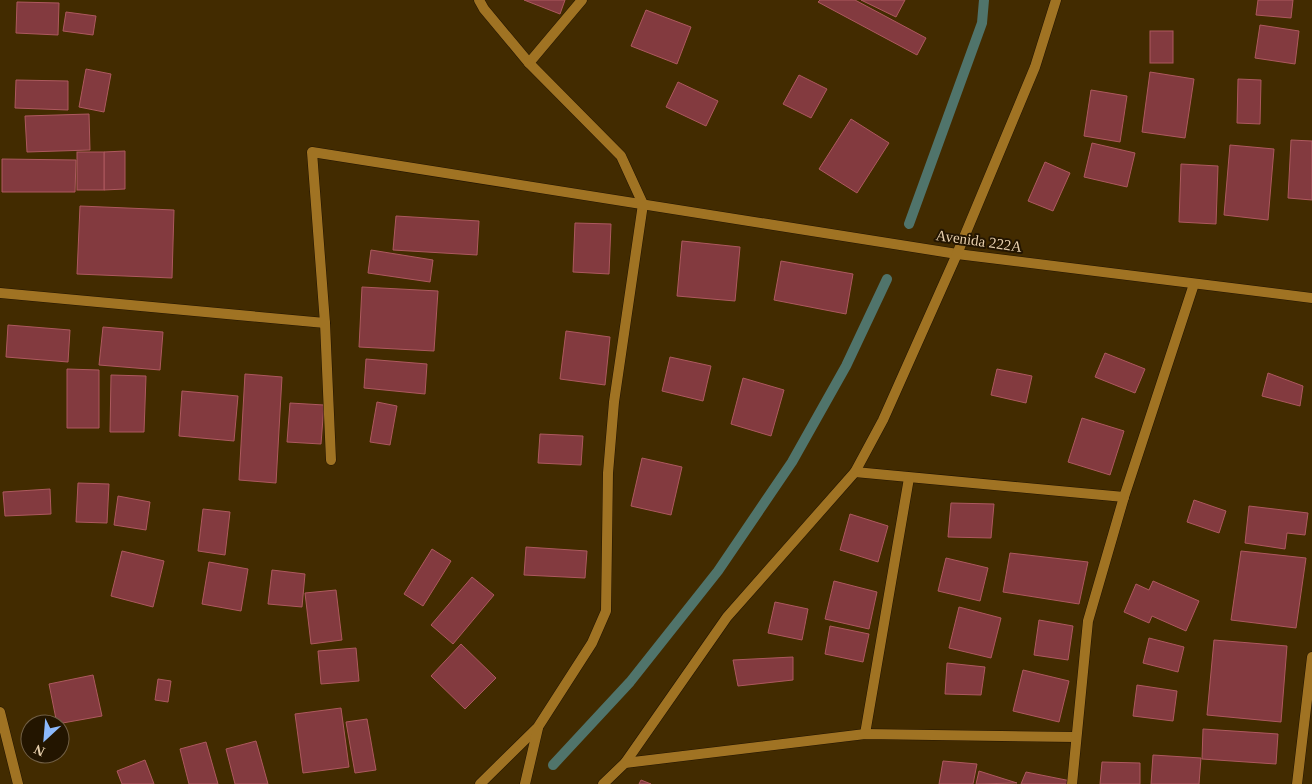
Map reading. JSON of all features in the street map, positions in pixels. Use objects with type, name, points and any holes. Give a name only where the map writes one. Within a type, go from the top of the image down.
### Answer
[{"type":"street","points":[[479,0],[484,9],[529,62],[621,156],[643,204],[614,402],[608,474],[606,611],[592,644],[538,728],[480,784]]},
{"type":"street","points":[[529,62],[582,0]]},
{"type":"street","points":[[603,784],[625,762],[727,617],[855,472],[884,420],[957,254],[1035,67],[1056,0]]},
{"type":"street","name":"Avenida 222A","points":[[325,323],[312,152],[957,254],[1312,298]]},
{"type":"street","points":[[1072,784],[1075,737],[1088,622],[1124,497],[1194,284]]},
{"type":"street","points":[[0,293],[325,323],[331,460]]},
{"type":"street","points":[[855,472],[1124,497]]},
{"type":"street","points":[[865,734],[909,478]]},
{"type":"street","points":[[1297,784],[1312,657]]},
{"type":"street","points":[[0,712],[18,784]]},
{"type":"street","points":[[525,784],[538,728]]},
{"type":"street","points":[[625,762],[865,734],[1075,737]]},
{"type":"building","points":[[524,0],[565,0],[560,14]]},
{"type":"building","points":[[820,0],[855,0],[926,38],[917,55],[818,2]]},
{"type":"building","points":[[861,0],[905,0],[896,17]]},
{"type":"building","points":[[1258,0],[1293,0],[1291,18],[1256,15]]},
{"type":"building","points":[[17,2],[59,3],[58,35],[16,33]]},
{"type":"building","points":[[646,10],[691,27],[677,64],[631,46]]},
{"type":"building","points":[[66,12],[96,16],[93,35],[63,31]]},
{"type":"building","points":[[1260,25],[1299,31],[1295,64],[1255,58]]},
{"type":"building","points":[[1150,31],[1173,31],[1173,63],[1150,63]]},
{"type":"building","points":[[86,69],[111,74],[104,112],[79,107]]},
{"type":"building","points":[[1150,72],[1194,79],[1185,138],[1142,132]]},
{"type":"building","points":[[799,75],[827,89],[811,118],[783,104]]},
{"type":"building","points":[[1238,79],[1261,80],[1260,124],[1237,123]]},
{"type":"building","points":[[16,80],[68,81],[68,110],[15,108]]},
{"type":"building","points":[[678,82],[718,101],[706,126],[666,107]]},
{"type":"building","points":[[1091,90],[1127,96],[1120,142],[1084,136]]},
{"type":"building","points":[[89,114],[90,150],[27,152],[25,116]]},
{"type":"building","points":[[851,119],[889,143],[857,193],[819,169]]},
{"type":"building","points":[[1291,140],[1312,141],[1312,200],[1288,198]]},
{"type":"building","points":[[1092,143],[1135,153],[1127,187],[1084,177]]},
{"type":"building","points":[[1230,145],[1274,149],[1268,220],[1224,215]]},
{"type":"building","points":[[125,151],[125,189],[104,190],[104,152]]},
{"type":"building","points":[[77,152],[104,152],[104,190],[77,190]]},
{"type":"building","points":[[2,159],[76,160],[75,192],[2,192]]},
{"type":"building","points":[[1045,162],[1070,173],[1053,211],[1028,201]]},
{"type":"building","points":[[1181,164],[1218,166],[1216,224],[1179,222]]},
{"type":"building","points":[[80,206],[174,210],[172,278],[77,274]]},
{"type":"building","points":[[396,216],[479,221],[477,255],[393,250]]},
{"type":"building","points":[[575,223],[611,224],[609,274],[573,272]]},
{"type":"building","points":[[682,241],[740,247],[735,301],[677,296]]},
{"type":"building","points":[[371,250],[433,260],[430,282],[368,273]]},
{"type":"building","points":[[781,261],[853,274],[846,314],[774,300]]},
{"type":"building","points":[[362,287],[438,291],[434,351],[359,347]]},
{"type":"building","points":[[8,325],[70,330],[68,362],[6,357]]},
{"type":"building","points":[[103,327],[163,332],[160,370],[99,365]]},
{"type":"building","points":[[566,331],[610,337],[605,385],[560,379]]},
{"type":"building","points":[[1105,353],[1145,369],[1135,393],[1095,377]]},
{"type":"building","points":[[670,357],[711,366],[703,401],[662,391]]},
{"type":"building","points":[[366,359],[427,364],[425,394],[364,388]]},
{"type":"building","points":[[67,369],[99,370],[99,428],[67,428]]},
{"type":"building","points":[[997,369],[1032,376],[1026,403],[991,395]]},
{"type":"building","points":[[1268,373],[1303,386],[1300,406],[1262,396]]},
{"type":"building","points":[[245,374],[282,377],[276,483],[239,480]]},
{"type":"building","points":[[111,375],[146,376],[144,432],[110,432]]},
{"type":"building","points":[[743,378],[784,390],[771,436],[731,424]]},
{"type":"building","points":[[182,391],[238,396],[234,441],[179,436]]},
{"type":"building","points":[[377,402],[397,406],[390,445],[370,442]]},
{"type":"building","points":[[290,403],[324,405],[321,444],[287,442]]},
{"type":"building","points":[[1082,418],[1124,431],[1110,475],[1068,462]]},
{"type":"building","points":[[540,434],[583,436],[581,465],[538,463]]},
{"type":"building","points":[[642,458],[682,467],[671,515],[631,506]]},
{"type":"building","points":[[78,483],[109,484],[107,523],[76,522]]},
{"type":"building","points":[[50,489],[51,514],[5,516],[3,492]]},
{"type":"building","points":[[118,496],[150,502],[146,530],[114,525]]},
{"type":"building","points":[[1194,500],[1226,511],[1219,533],[1187,522]]},
{"type":"building","points":[[951,503],[994,504],[991,538],[948,537]]},
{"type":"building","points":[[1249,506],[1308,513],[1305,535],[1287,533],[1285,549],[1245,543]]},
{"type":"building","points":[[203,509],[230,512],[225,555],[198,551]]},
{"type":"building","points":[[850,514],[888,526],[878,562],[840,550]]},
{"type":"building","points":[[526,547],[587,551],[585,578],[524,575]]},
{"type":"building","points":[[432,549],[451,561],[423,606],[404,594]]},
{"type":"building","points":[[122,551],[164,561],[153,607],[111,596]]},
{"type":"building","points":[[1241,551],[1306,558],[1296,628],[1231,620]]},
{"type":"building","points":[[1010,553],[1088,562],[1079,604],[1003,592]]},
{"type":"building","points":[[946,558],[988,568],[980,601],[938,591]]},
{"type":"building","points":[[209,562],[248,569],[241,611],[202,604]]},
{"type":"building","points":[[272,570],[305,574],[302,607],[268,604]]},
{"type":"building","points":[[472,577],[494,595],[453,644],[431,625]]},
{"type":"building","points":[[834,581],[877,592],[869,629],[825,619]]},
{"type":"building","points":[[1153,581],[1199,601],[1186,631],[1152,616],[1149,623],[1124,612],[1136,584],[1149,590]]},
{"type":"building","points":[[336,590],[342,640],[311,644],[305,593]]},
{"type":"building","points":[[775,602],[808,609],[802,640],[768,633]]},
{"type":"building","points":[[959,607],[1001,618],[991,658],[949,648]]},
{"type":"building","points":[[1039,620],[1073,626],[1068,660],[1034,655]]},
{"type":"building","points":[[830,626],[869,634],[863,662],[825,654]]},
{"type":"building","points":[[1149,638],[1184,647],[1178,672],[1143,663]]},
{"type":"building","points":[[1214,640],[1287,646],[1281,722],[1207,715]]},
{"type":"building","points":[[461,644],[496,678],[465,709],[431,676]]},
{"type":"building","points":[[356,648],[359,681],[321,684],[318,651]]},
{"type":"building","points":[[793,657],[793,680],[738,686],[733,660]]},
{"type":"building","points":[[947,663],[985,667],[981,695],[945,694]]},
{"type":"building","points":[[1023,670],[1069,681],[1059,722],[1013,711]]},
{"type":"building","points":[[93,675],[102,716],[70,722],[70,714],[55,714],[49,684]]},
{"type":"building","points":[[158,679],[171,681],[168,702],[155,700]]},
{"type":"building","points":[[1137,685],[1177,691],[1173,721],[1133,716]]},
{"type":"building","points":[[341,708],[349,767],[303,773],[295,714]]},
{"type":"building","points":[[367,719],[376,770],[355,773],[346,722]]},
{"type":"building","points":[[1203,729],[1278,734],[1276,764],[1202,759]]},
{"type":"building","points":[[256,741],[268,784],[235,784],[226,749]]},
{"type":"building","points":[[206,742],[218,784],[189,784],[180,749]]},
{"type":"building","points":[[1153,755],[1201,758],[1199,784],[1151,784]]},
{"type":"building","points":[[145,760],[154,784],[122,784],[117,771]]},
{"type":"building","points":[[943,761],[977,764],[973,784],[939,784]]},
{"type":"building","points":[[1102,762],[1140,763],[1140,784],[1100,784]]},
{"type":"building","points":[[979,771],[1017,783],[976,784]]},
{"type":"building","points":[[1026,772],[1071,781],[1070,784],[1021,784]]},
{"type":"building","points":[[641,780],[651,784],[639,784]]},
{"type":"waterway","points":[[909,224],[982,23],[984,0]]},
{"type":"waterway","points":[[553,765],[630,682],[718,571],[792,462],[846,366],[887,279]]}]
